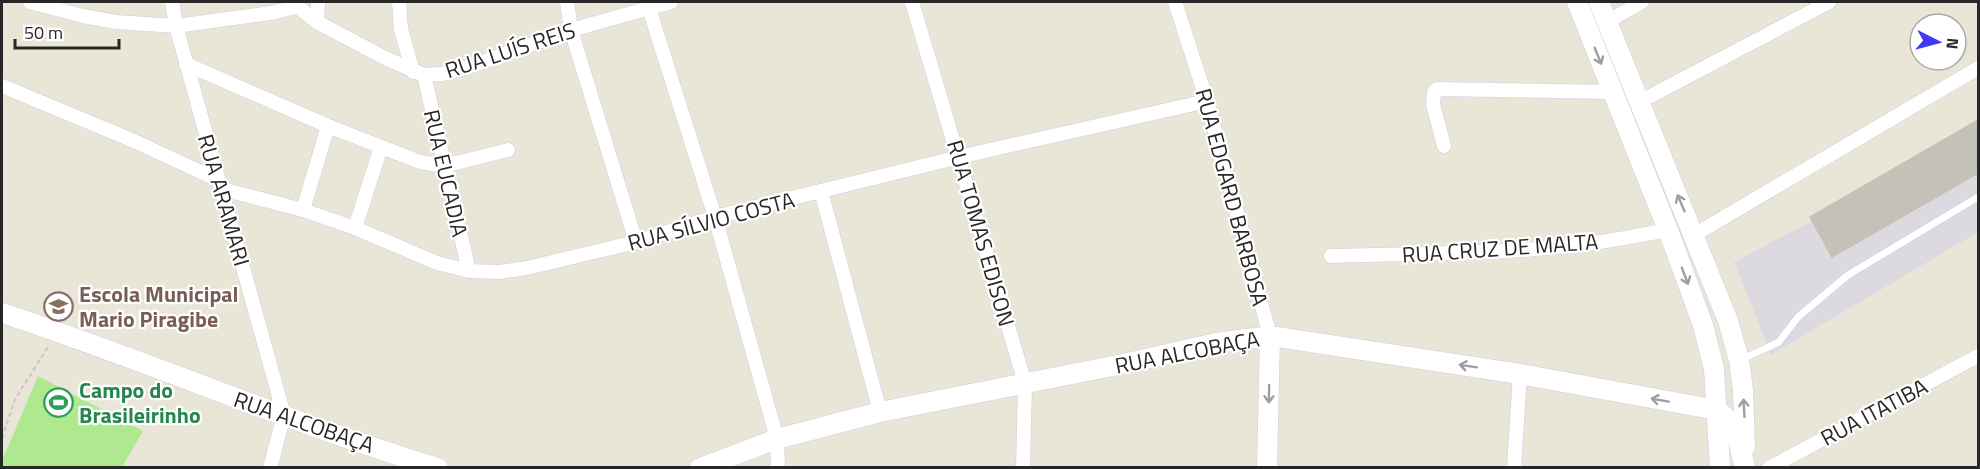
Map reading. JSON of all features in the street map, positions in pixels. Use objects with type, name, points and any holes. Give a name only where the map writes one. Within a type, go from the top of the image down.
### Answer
[{"type":"main road","points":[[1576,2],[1668,230],[1706,335],[1714,369],[1719,468]]},
{"type":"main road","points":[[1599,2],[1728,321],[1739,360],[1745,418],[1745,467]]},
{"type":"main road","name":"RUA ALCOBAÇA","points":[[2,313],[438,468]]},
{"type":"main road","name":"RUA ALCOBAÇA","points":[[700,468],[777,439],[880,412],[1128,363],[1216,343],[1270,336],[1520,374],[1717,410]]},
{"type":"main road","name":"RUA EDGARD BARBOSA","points":[[1267,468],[1270,336]]},
{"type":"main road","points":[[1717,410],[1724,414],[1732,425],[1745,467]]},
{"type":"street","points":[[30,2],[83,9],[134,24],[176,26],[271,13],[295,4]]},
{"type":"street","name":"RUA ARAMARI","points":[[172,2],[186,64],[284,415]]},
{"type":"street","points":[[316,22],[318,2]]},
{"type":"street","name":"RUA EUCADIA","points":[[399,2],[401,29],[419,73],[469,271]]},
{"type":"street","points":[[567,2],[571,30],[636,242]]},
{"type":"street","name":"RUA LUÍS REIS","points":[[295,4],[316,22],[419,73],[442,74],[466,68],[648,4],[671,2]]},
{"type":"street","name":"RUA TOMAS EDISON","points":[[912,2],[1025,383],[1023,468]]},
{"type":"street","name":"RUA EDGARD BARBOSA","points":[[1175,2],[1207,101],[1270,336]]},
{"type":"street","points":[[1607,22],[1642,2]]},
{"type":"street","points":[[1639,102],[1829,2]]},
{"type":"street","points":[[648,4],[715,217],[777,439],[778,468]]},
{"type":"street","points":[[186,64],[328,126],[420,162],[444,166],[508,150]]},
{"type":"street","points":[[1695,235],[1978,68]]},
{"type":"street","name":"RUA SÍLVIO COSTA","points":[[2,86],[134,141],[220,184],[355,228],[436,263],[469,271],[499,272],[527,268],[636,242],[715,217],[958,157],[1207,101]]},
{"type":"street","points":[[1444,146],[1433,104],[1434,92],[1441,88],[1612,92]]},
{"type":"street","points":[[303,210],[328,126]]},
{"type":"street","points":[[355,228],[381,147]]},
{"type":"street","points":[[821,191],[880,412]]},
{"type":"street","name":"RUA CRUZ DE MALTA","points":[[1331,256],[1539,249],[1600,242],[1668,230]]},
{"type":"street","name":"RUA ITATIBA","points":[[1769,468],[1978,356]]},
{"type":"street","points":[[1514,468],[1520,374]]},
{"type":"street","points":[[270,468],[284,415]]},
{"type":"lane","points":[[1739,360],[1779,342],[1798,317],[1848,275],[1978,197]]},
{"type":"path","points":[[2,438],[15,399],[57,331]]},
{"type":"shaded area","points":[[1978,120],[1978,232],[1771,355],[1734,262],[1812,221],[1810,217]]},
{"type":"green space","name":"Campo do Brasileirinho","points":[[38,376],[143,431],[122,467],[2,467],[2,461]]},
{"type":"building","points":[[1978,120],[1978,173],[1832,257],[1810,217]]},
{"type":"place","name":"Escola Municipal Mario Piragibe","points":[[58,307]]},
{"type":"place","name":"Campo do Brasileirinho","points":[[58,403]]}]
